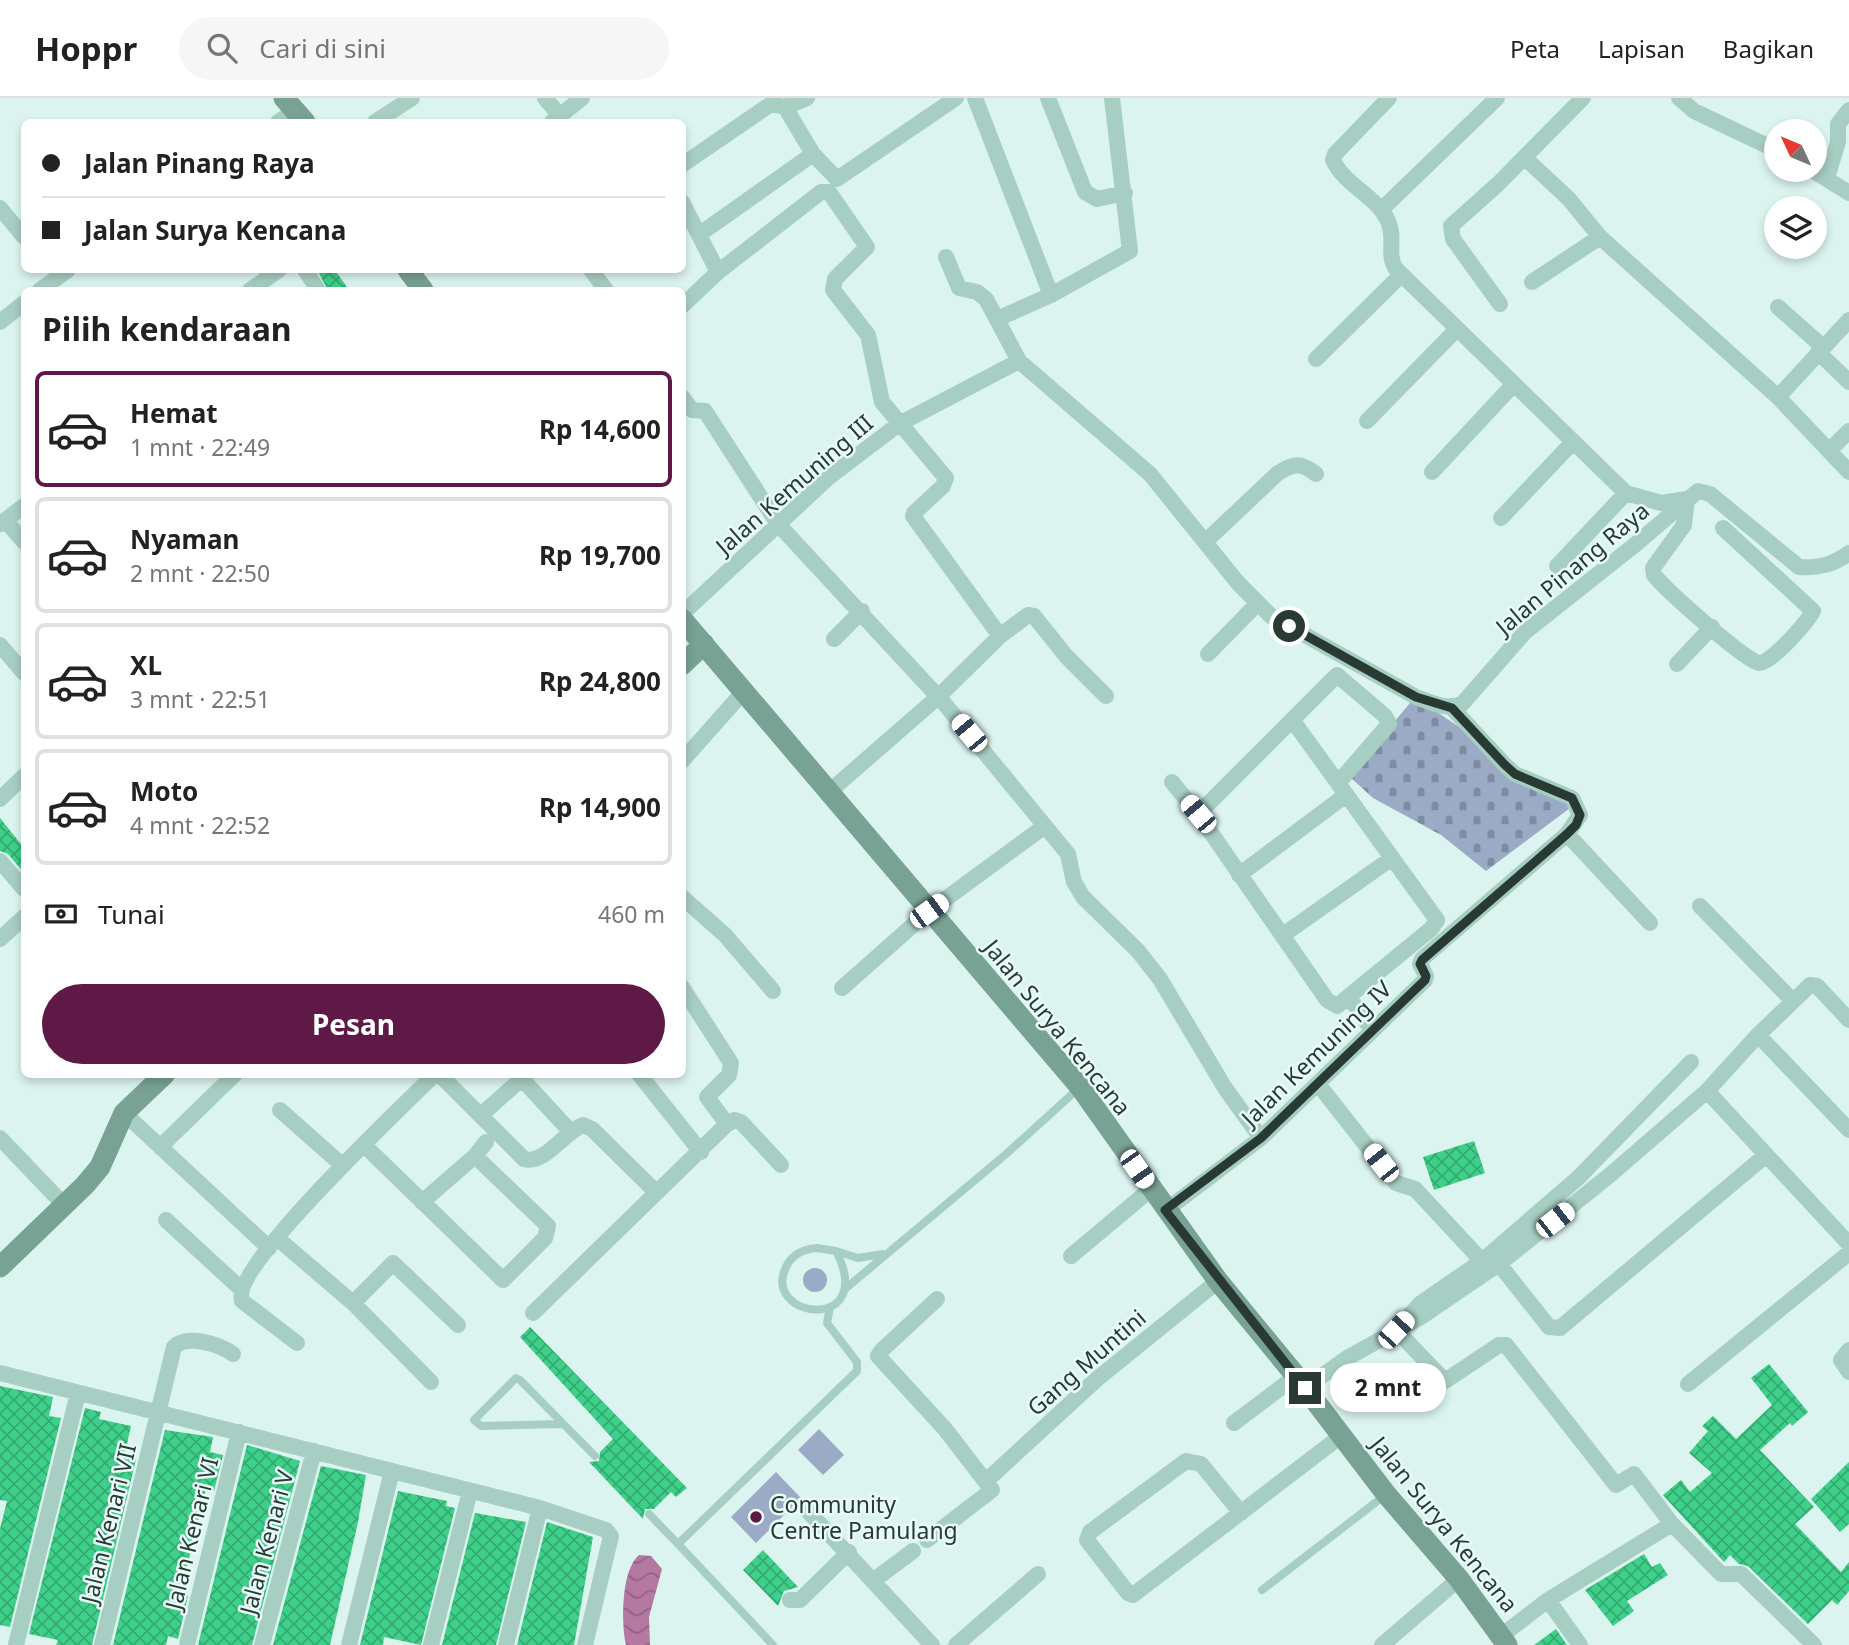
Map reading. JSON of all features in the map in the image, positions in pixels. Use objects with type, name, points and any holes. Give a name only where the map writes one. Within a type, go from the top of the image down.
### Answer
[{"type":"main road","name":"Jalan Surya Kencana","points":[[686,622],[1080,1087],[1165,1210],[1219,1281],[1387,1494],[1459,1579],[1504,1641]]},
{"type":"main road","points":[[686,661],[704,644]]},
{"type":"main road","points":[[0,1267],[65,1205],[100,1167],[124,1113],[161,1078]]},
{"type":"street","points":[[379,119],[412,98]]},
{"type":"street","points":[[545,98],[556,119]]},
{"type":"street","points":[[557,119],[582,98]]},
{"type":"street","points":[[686,162],[771,104],[785,107],[807,98]]},
{"type":"street","points":[[785,107],[813,155],[834,177],[841,178],[956,98]]},
{"type":"street","points":[[975,98],[1051,295]]},
{"type":"street","points":[[1048,98],[1086,192],[1097,199],[1125,193]]},
{"type":"street","points":[[997,319],[1051,295],[1129,254],[1131,246],[1112,98]]},
{"type":"street","points":[[1390,98],[1335,154],[1333,160],[1344,176],[1381,210],[1391,230],[1392,262],[1401,275],[1456,330],[1626,493],[1661,503],[1687,499],[1698,491],[1707,492],[1799,567],[1817,568],[1837,562],[1849,553]]},
{"type":"street","points":[[1381,210],[1497,98]]},
{"type":"street","points":[[1500,304],[1453,239],[1451,226],[1525,158],[1583,98]]},
{"type":"street","points":[[1679,98],[1694,111],[1764,144]]},
{"type":"street","points":[[1827,162],[1838,142],[1838,124],[1849,110]]},
{"type":"street","points":[[704,231],[813,155]]},
{"type":"street","points":[[1525,158],[1569,199],[1600,237],[1778,397],[1849,472]]},
{"type":"street","points":[[1827,179],[1849,193]]},
{"type":"street","points":[[686,302],[718,272],[821,191],[829,192],[867,247],[832,286],[868,335],[878,394],[899,424],[946,478],[943,486],[913,516],[1000,636]]},
{"type":"street","points":[[0,208],[21,233]]},
{"type":"street","points":[[686,210],[718,272]]},
{"type":"street","points":[[1532,282],[1600,237]]},
{"type":"street","points":[[946,257],[959,288],[982,295],[1019,361],[1142,466],[1205,542],[1271,615],[1416,697],[1452,708],[1515,774],[1572,798],[1580,815],[1576,825],[1567,834],[1650,923]]},
{"type":"street","points":[[43,287],[58,273]]},
{"type":"street","points":[[254,287],[275,273]]},
{"type":"street","points":[[1316,359],[1401,275]]},
{"type":"street","points":[[0,322],[21,305]]},
{"type":"street","points":[[1778,307],[1821,349],[1849,382]]},
{"type":"street","points":[[1778,397],[1849,320]]},
{"type":"street","points":[[1367,421],[1456,330]]},
{"type":"street","name":"Jalan Kemuning III","points":[[686,613],[828,478],[899,424],[1019,361]]},
{"type":"street","points":[[1432,472],[1513,386]]},
{"type":"street","points":[[686,402],[692,410],[705,411],[778,524],[862,611],[938,696],[1068,854],[1074,881],[1083,897],[1138,951],[1160,979],[1226,1088],[1261,1138]]},
{"type":"street","points":[[1829,451],[1849,431]]},
{"type":"street","points":[[1500,518],[1572,443]]},
{"type":"street","points":[[1205,542],[1278,473],[1292,464],[1304,464],[1316,474]]},
{"type":"street","points":[[1557,566],[1626,493]]},
{"type":"street","points":[[1687,499],[1684,525],[1653,571],[1658,581],[1736,650],[1757,663],[1764,663],[1776,654],[1813,611],[1723,528]]},
{"type":"street","name":"Jalan Pinang Raya","points":[[1452,708],[1462,704],[1475,692],[1525,632],[1636,544],[1687,499]]},
{"type":"street","points":[[21,508],[3,522],[21,539]]},
{"type":"street","points":[[1208,654],[1258,603]]},
{"type":"street","points":[[834,639],[862,611]]},
{"type":"street","points":[[830,791],[938,696],[1000,636],[1032,615],[1066,656],[1107,696]]},
{"type":"street","points":[[1677,664],[1712,627]]},
{"type":"street","points":[[0,645],[21,670]]},
{"type":"street","points":[[1198,814],[1337,675],[1387,718],[1387,726],[1342,789],[1239,874]]},
{"type":"street","points":[[686,756],[745,690]]},
{"type":"street","points":[[1172,782],[1198,814],[1330,1003],[1337,1006],[1436,923],[1433,913],[1293,721]]},
{"type":"street","points":[[0,799],[21,779]]},
{"type":"street","points":[[842,988],[929,911],[1045,826]]},
{"type":"street","name":"Jalan Kemuning IV","points":[[1165,1210],[1261,1138],[1425,980],[1426,976],[1420,964],[1422,960],[1567,834]]},
{"type":"street","points":[[1283,935],[1392,858]]},
{"type":"street","points":[[0,861],[21,886]]},
{"type":"street","points":[[686,901],[725,935],[773,991]]},
{"type":"street","points":[[1699,906],[1791,1000]]},
{"type":"street","points":[[0,939],[21,920]]},
{"type":"street","points":[[1234,1423],[1300,1382],[1421,1317],[1499,1264],[1610,1175],[1707,1091],[1791,1000],[1814,984],[1848,1018]]},
{"type":"street","points":[[686,993],[731,1063],[729,1075],[707,1097],[727,1124]]},
{"type":"street","points":[[1349,997],[1372,1030]]},
{"type":"street","points":[[1758,1035],[1849,1130]]},
{"type":"street","points":[[1396,1330],[1420,1303],[1482,1261],[1578,1178],[1691,1062]]},
{"type":"street","points":[[160,1147],[231,1078]]},
{"type":"street","points":[[297,1343],[242,1301],[242,1289],[273,1243],[342,1165],[433,1078]]},
{"type":"street","points":[[441,1078],[527,1161],[541,1157],[570,1131],[583,1125],[592,1129],[656,1192]]},
{"type":"street","points":[[481,1115],[522,1078]]},
{"type":"street","points":[[526,1078],[570,1131]]},
{"type":"street","points":[[642,1078],[701,1152]]},
{"type":"street","points":[[1318,1084],[1396,1183],[1415,1189],[1482,1261]]},
{"type":"street","points":[[1707,1091],[1849,1244]]},
{"type":"street","points":[[280,1110],[342,1165]]},
{"type":"street","points":[[124,1113],[273,1243],[353,1303],[431,1382]]},
{"type":"street","points":[[533,1313],[727,1124],[735,1120],[741,1122],[781,1165]]},
{"type":"street","points":[[0,1138],[65,1205]]},
{"type":"street","points":[[422,1202],[475,1156],[486,1142]]},
{"type":"street","points":[[363,1145],[503,1280],[545,1238],[548,1226],[475,1156]]},
{"type":"street","points":[[1499,1264],[1549,1327],[1560,1328],[1765,1156]]},
{"type":"street","points":[[1071,1256],[1151,1189]]},
{"type":"street","points":[[166,1220],[242,1289]]},
{"type":"street","points":[[1688,1384],[1849,1253]]},
{"type":"street","points":[[353,1303],[393,1263],[458,1325]]},
{"type":"street","name":"Gang Muntini","points":[[986,1481],[1097,1379],[1219,1281]]},
{"type":"street","points":[[927,1541],[992,1491],[945,1429],[878,1356],[937,1299]]},
{"type":"street","points":[[1396,1330],[1445,1381],[1499,1345],[1506,1345],[1616,1485],[1634,1474],[1672,1524],[1721,1574],[1741,1574],[1814,1645]]},
{"type":"street","name":"Jalan Kenari VII","points":[[102,1645],[174,1347],[188,1340],[218,1346],[233,1354]]},
{"type":"street","points":[[1849,1350],[1841,1360],[1849,1371]]},
{"type":"street","points":[[0,1375],[159,1411],[540,1508],[611,1535],[585,1645]]},
{"type":"street","points":[[16,1645],[78,1393]]},
{"type":"street","name":"Jalan Kenari VI","points":[[187,1645],[239,1432]]},
{"type":"street","points":[[1241,1513],[1201,1464],[1186,1461],[1090,1532],[1087,1540],[1121,1584],[1133,1595],[1241,1513],[1341,1436]]},
{"type":"street","name":"Jalan Kenari V","points":[[262,1645],[314,1451]]},
{"type":"street","points":[[349,1645],[393,1471]]},
{"type":"street","points":[[431,1645],[470,1491]]},
{"type":"street","points":[[506,1645],[540,1508]]},
{"type":"street","points":[[807,1510],[849,1552],[932,1645]]},
{"type":"street","points":[[1504,1641],[1548,1600],[1672,1524]]},
{"type":"street","points":[[874,1580],[913,1551]]},
{"type":"street","points":[[790,1600],[800,1600],[849,1552]]},
{"type":"street","points":[[956,1645],[1038,1574]]},
{"type":"street","points":[[1382,1645],[1459,1579]]},
{"type":"street","points":[[1548,1600],[1580,1645]]},
{"type":"lane","points":[[678,1544],[857,1371],[858,1364],[827,1323],[830,1307],[845,1289],[1005,1155],[1080,1087]]},
{"type":"lane","points":[[830,1307],[813,1311],[796,1305],[785,1291],[784,1273],[787,1265],[800,1252],[817,1248],[836,1251],[846,1256],[870,1258],[897,1245]]},
{"type":"lane","points":[[836,1251],[845,1269],[845,1289]]},
{"type":"lane","points":[[563,1424],[481,1426],[474,1420],[516,1378],[563,1424],[595,1456]]},
{"type":"lane","points":[[1262,1591],[1387,1494]]},
{"type":"lane","points":[[649,1514],[773,1645]]},
{"type":"green space","points":[[1415,697],[1574,805],[1486,871],[1441,835],[1373,798],[1349,776]]},
{"type":"green space","points":[[815,1268],[823,1272],[827,1280],[823,1288],[815,1292],[807,1288],[803,1280],[807,1272]]},
{"type":"green space","points":[[819,1429],[844,1455],[823,1475],[798,1450]]},
{"type":"green space","points":[[776,1472],[801,1498],[756,1543],[731,1517]]},
{"type":"water","points":[[639,1555],[651,1556],[662,1569],[649,1617],[650,1645],[626,1645],[623,1624],[624,1597],[629,1572]]},
{"type":"building","points":[[319,273],[337,273],[347,287],[326,287]]},
{"type":"building","points":[[0,818],[21,844],[21,869],[8,854],[0,851]]},
{"type":"building","points":[[1474,1141],[1485,1173],[1434,1190],[1423,1157]]},
{"type":"building","points":[[530,1327],[687,1488],[676,1497],[671,1492],[654,1509],[645,1509],[643,1519],[589,1462],[599,1461],[600,1452],[613,1439],[520,1337]]},
{"type":"building","points":[[1769,1364],[1808,1412],[1792,1426],[1790,1423],[1760,1450],[1814,1507],[1795,1524],[1841,1572],[1849,1562],[1849,1591],[1837,1605],[1832,1600],[1808,1624],[1748,1566],[1739,1564],[1730,1555],[1724,1562],[1663,1495],[1681,1480],[1690,1492],[1712,1473],[1689,1453],[1708,1431],[1702,1426],[1713,1416],[1736,1439],[1772,1405],[1751,1378]]},
{"type":"building","points":[[0,1386],[53,1397],[49,1416],[61,1418],[10,1627],[0,1625],[0,1529],[7,1501],[0,1500]]},
{"type":"building","points":[[85,1408],[101,1412],[99,1419],[131,1426],[124,1457],[136,1459],[92,1645],[56,1645],[58,1640],[29,1634]]},
{"type":"building","points":[[165,1430],[213,1437],[210,1452],[223,1455],[214,1491],[206,1489],[181,1594],[188,1596],[178,1639],[168,1636],[166,1645],[113,1645]]},
{"type":"building","points":[[247,1445],[300,1461],[252,1645],[198,1645]]},
{"type":"building","points":[[1849,1462],[1849,1524],[1840,1532],[1811,1499]]},
{"type":"building","points":[[321,1466],[366,1475],[330,1645],[273,1645]]},
{"type":"building","points":[[398,1491],[447,1501],[446,1506],[455,1508],[421,1645],[384,1637],[383,1645],[360,1645]]},
{"type":"building","points":[[475,1513],[526,1522],[496,1645],[442,1645]]},
{"type":"building","points":[[547,1522],[593,1537],[574,1645],[517,1645]]},
{"type":"building","points":[[763,1550],[798,1587],[784,1591],[778,1606],[743,1570]]},
{"type":"building","points":[[1644,1554],[1652,1567],[1660,1563],[1668,1575],[1627,1601],[1634,1611],[1613,1626],[1585,1590]]},
{"type":"building","points":[[1556,1629],[1567,1645],[1534,1645]]},
{"type":"place","name":"Community Centre Pamulang","points":[[756,1517]]},
{"type":"route","points":[[1289,626],[1416,697],[1452,708],[1515,774],[1572,798],[1579,807],[1580,815],[1576,825],[1567,834],[1422,960],[1420,964],[1426,976],[1425,980],[1318,1084],[1261,1138],[1165,1210],[1305,1388]]}]
